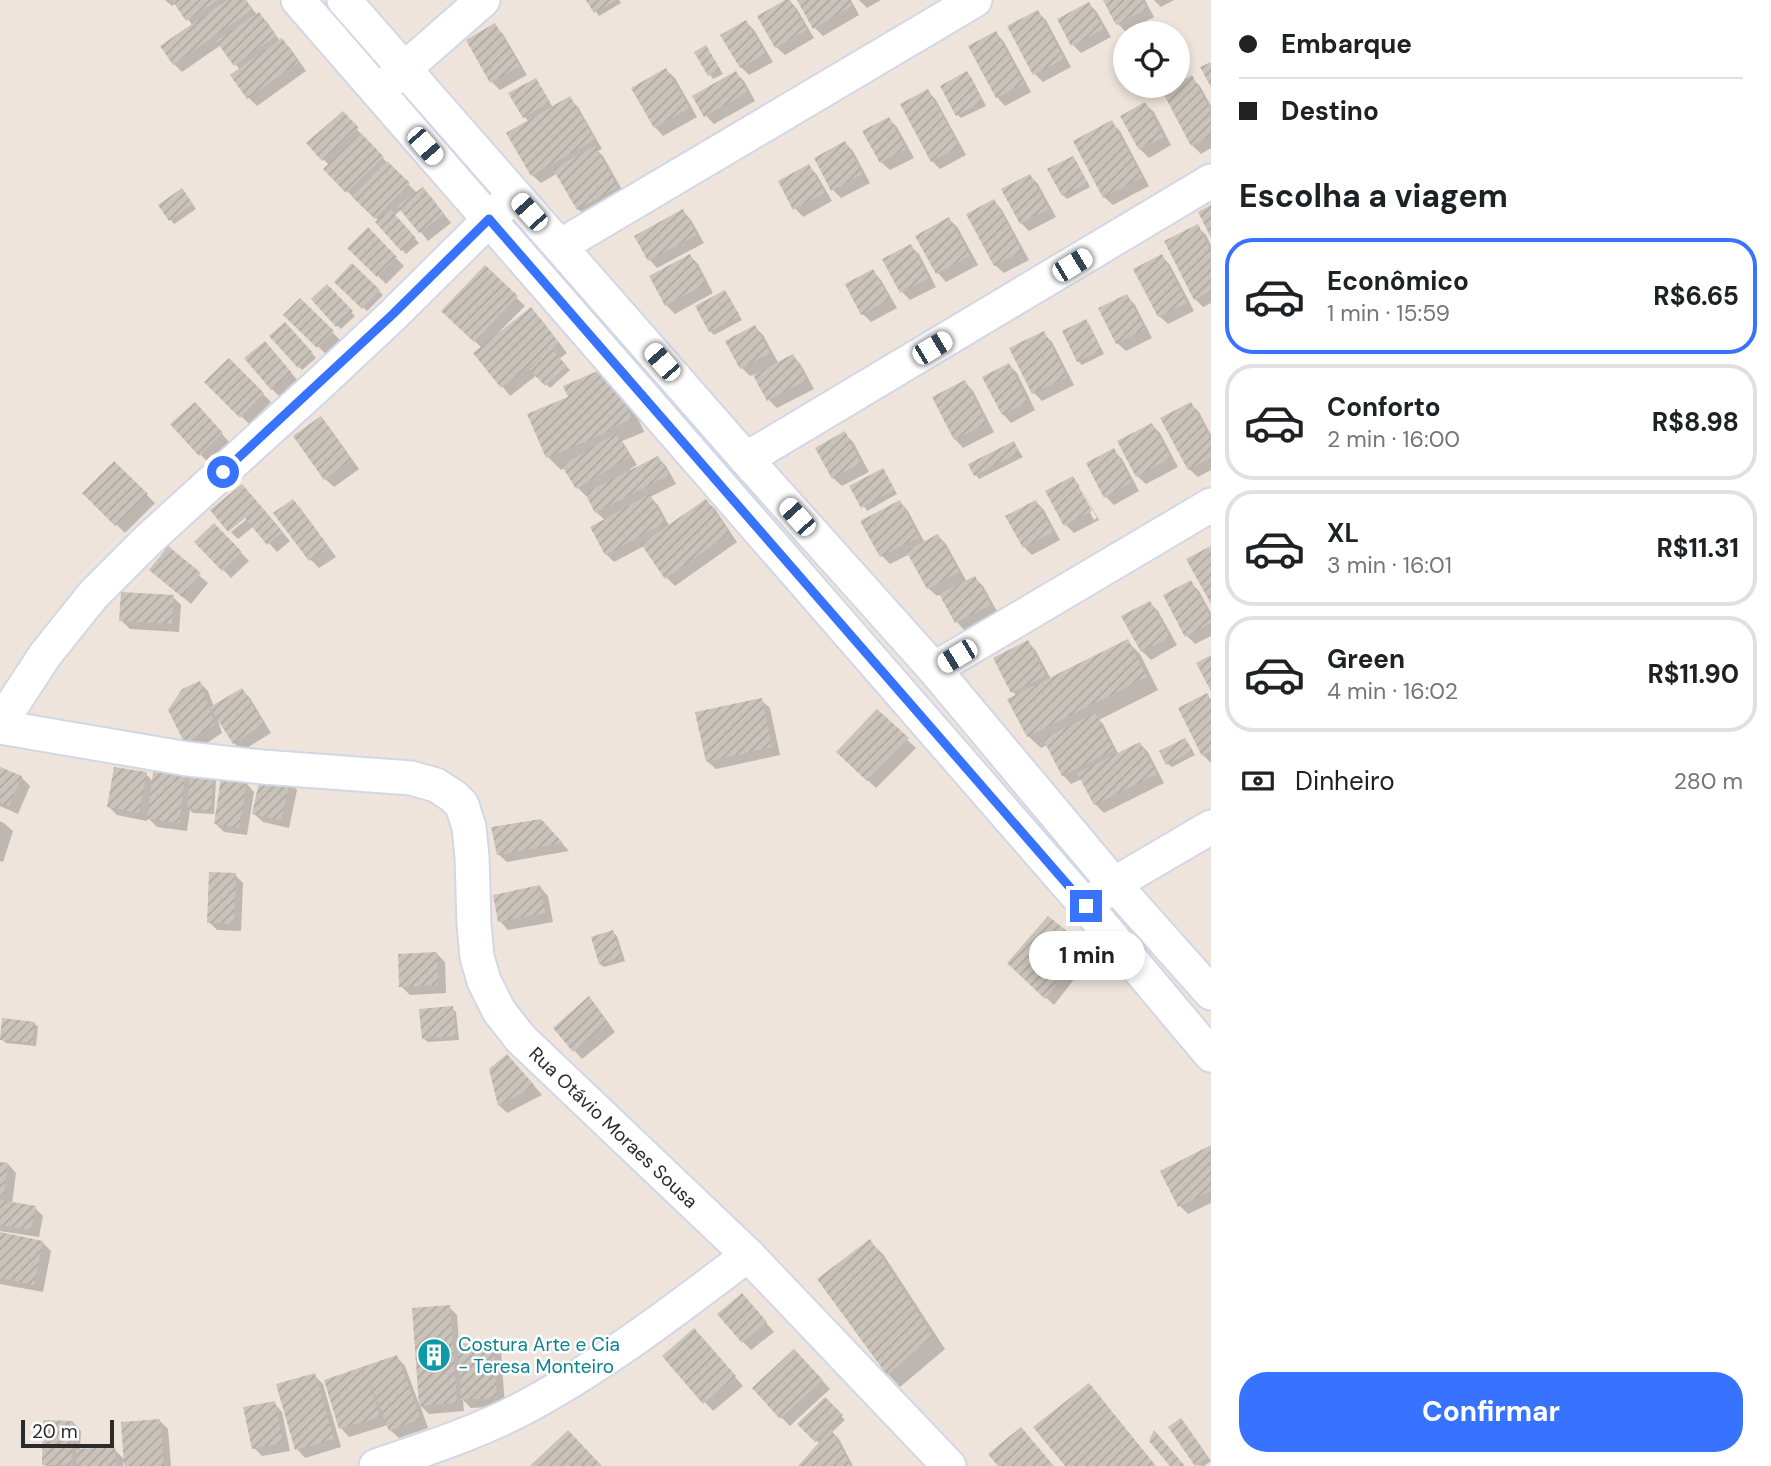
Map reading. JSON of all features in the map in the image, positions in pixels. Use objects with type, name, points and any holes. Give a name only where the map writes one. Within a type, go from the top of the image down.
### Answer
[{"type":"street","points":[[298,0],[1086,906],[1211,1055]]},
{"type":"street","points":[[344,0],[934,669],[1114,884],[1211,993]]},
{"type":"street","points":[[377,92],[483,0]]},
{"type":"street","points":[[560,246],[975,0]]},
{"type":"street","points":[[746,459],[1211,181]]},
{"type":"street","points":[[0,725],[45,655],[93,595],[149,539],[393,314],[514,194]]},
{"type":"street","points":[[934,669],[1211,505]]},
{"type":"street","name":"Rua Otávio Moraes Sousa","points":[[0,725],[187,759],[411,778],[436,785],[453,796],[462,805],[470,827],[477,957],[484,981],[499,1011],[521,1039],[748,1255],[949,1466]]},
{"type":"street","points":[[1086,906],[1114,884],[1211,827]]},
{"type":"street","points":[[376,1466],[465,1436],[530,1404],[601,1361],[667,1316],[748,1255]]},
{"type":"building","points":[[172,0],[218,0],[186,21]]},
{"type":"building","points":[[227,0],[246,0],[252,10],[173,65],[160,46]]},
{"type":"building","points":[[586,0],[617,0],[594,13]]},
{"type":"building","points":[[785,0],[790,0],[807,30],[775,48],[757,16]]},
{"type":"building","points":[[797,0],[849,0],[852,6],[813,29]]},
{"type":"building","points":[[1103,0],[1142,0],[1147,9],[1124,21],[1114,21]]},
{"type":"building","points":[[1089,2],[1104,29],[1071,46],[1057,19]]},
{"type":"building","points":[[1038,10],[1064,59],[1033,75],[1007,26]]},
{"type":"building","points":[[259,12],[276,36],[234,66],[216,41]]},
{"type":"building","points":[[746,20],[766,54],[740,68],[720,35]]},
{"type":"building","points":[[495,23],[520,66],[490,83],[466,40]]},
{"type":"building","points":[[996,31],[1024,83],[996,98],[968,46]]},
{"type":"building","points":[[282,38],[299,62],[247,99],[230,75]]},
{"type":"building","points":[[706,45],[720,69],[708,76],[694,52]]},
{"type":"building","points":[[1211,62],[1211,87],[1200,67]]},
{"type":"building","points":[[666,68],[690,108],[654,128],[631,88]]},
{"type":"building","points":[[736,71],[748,92],[704,117],[692,96]]},
{"type":"building","points":[[967,71],[983,101],[956,116],[940,86]]},
{"type":"building","points":[[1192,75],[1211,110],[1211,136],[1191,146],[1166,98],[1190,98]]},
{"type":"building","points":[[536,78],[550,102],[523,118],[508,93]]},
{"type":"building","points":[[928,89],[959,146],[931,162],[900,104]]},
{"type":"building","points":[[570,96],[595,140],[531,176],[506,133]]},
{"type":"building","points":[[1145,102],[1164,137],[1139,150],[1120,116]]},
{"type":"building","points":[[343,111],[359,128],[322,161],[306,143]]},
{"type":"building","points":[[889,117],[906,149],[880,163],[862,131]]},
{"type":"building","points":[[1112,120],[1142,177],[1103,198],[1073,141]]},
{"type":"building","points":[[361,133],[384,157],[346,193],[323,169]]},
{"type":"building","points":[[845,141],[863,174],[831,191],[814,158]]},
{"type":"building","points":[[595,146],[618,187],[577,210],[553,169]]},
{"type":"building","points":[[1073,156],[1088,183],[1062,196],[1047,169]]},
{"type":"building","points":[[387,161],[410,183],[375,219],[352,197]]},
{"type":"building","points":[[809,164],[825,193],[793,210],[778,181]]},
{"type":"building","points":[[1030,174],[1049,209],[1020,224],[1001,189]]},
{"type":"building","points":[[423,187],[444,214],[419,233],[397,206]]},
{"type":"building","points":[[182,188],[193,204],[169,221],[158,205]]},
{"type":"building","points":[[994,199],[1022,251],[994,266],[966,214]]},
{"type":"building","points":[[1211,205],[1211,238],[1198,212]]},
{"type":"building","points":[[390,209],[416,238],[401,251],[375,222]]},
{"type":"building","points":[[683,209],[697,235],[648,261],[634,236]]},
{"type":"building","points":[[949,217],[970,256],[936,274],[915,236]]},
{"type":"building","points":[[1198,224],[1211,251],[1211,291],[1194,300],[1164,241]]},
{"type":"building","points":[[368,227],[397,257],[377,277],[347,248]]},
{"type":"building","points":[[911,244],[929,278],[900,293],[882,259]]},
{"type":"building","points":[[690,254],[706,284],[665,306],[649,276]]},
{"type":"building","points":[[1162,254],[1187,303],[1158,317],[1133,269]]},
{"type":"building","points":[[352,263],[380,290],[362,309],[334,282]]},
{"type":"building","points":[[485,265],[518,296],[474,342],[441,311]]},
{"type":"building","points":[[873,269],[890,299],[861,315],[845,284]]},
{"type":"building","points":[[327,284],[353,311],[336,327],[311,299]]},
{"type":"building","points":[[725,290],[740,316],[709,332],[695,306]]},
{"type":"building","points":[[1127,294],[1145,329],[1116,344],[1098,308]]},
{"type":"building","points":[[300,298],[334,331],[317,348],[283,315]]},
{"type":"building","points":[[531,307],[560,344],[552,349],[567,366],[545,386],[529,369],[542,357],[501,388],[473,353]]},
{"type":"building","points":[[1086,319],[1101,350],[1077,362],[1062,331]]},
{"type":"building","points":[[285,322],[313,353],[298,368],[269,336]]},
{"type":"building","points":[[755,325],[770,353],[740,369],[725,341]]},
{"type":"building","points":[[1044,331],[1067,377],[1032,394],[1009,348]]},
{"type":"building","points":[[265,341],[292,373],[271,390],[244,358]]},
{"type":"building","points":[[793,354],[807,380],[767,401],[753,375]]},
{"type":"building","points":[[229,358],[264,393],[240,418],[204,382]]},
{"type":"building","points":[[1009,363],[1028,402],[1002,415],[982,377]]},
{"type":"building","points":[[609,366],[632,419],[546,458],[527,414],[568,397],[563,386]]},
{"type":"building","points":[[965,380],[987,424],[954,440],[932,397]]},
{"type":"building","points":[[195,402],[223,433],[199,456],[170,424]]},
{"type":"building","points":[[1191,402],[1211,439],[1211,458],[1188,470],[1160,418]]},
{"type":"building","points":[[321,416],[352,460],[324,480],[293,436]]},
{"type":"building","points":[[1152,423],[1171,458],[1136,477],[1117,441]]},
{"type":"building","points":[[845,431],[861,463],[832,479],[815,448]]},
{"type":"building","points":[[616,433],[630,456],[576,489],[562,466]]},
{"type":"building","points":[[1014,441],[1020,453],[974,476],[968,464]]},
{"type":"building","points":[[1114,448],[1132,482],[1104,498],[1086,463]]},
{"type":"building","points":[[658,456],[669,475],[595,513],[585,493]]},
{"type":"building","points":[[114,461],[148,494],[115,526],[82,493]]},
{"type":"building","points":[[883,468],[895,490],[861,508],[849,486]]},
{"type":"building","points":[[1073,476],[1092,511],[1064,526],[1045,491]]},
{"type":"building","points":[[242,484],[283,532],[267,545],[245,518],[228,532],[210,510]]},
{"type":"building","points":[[650,494],[665,523],[605,555],[590,527]]},
{"type":"building","points":[[293,499],[329,547],[309,561],[273,513]]},
{"type":"building","points":[[706,499],[730,533],[665,579],[641,544]]},
{"type":"building","points":[[900,500],[919,537],[880,557],[860,521]]},
{"type":"building","points":[[1036,500],[1053,532],[1023,548],[1005,516]]},
{"type":"building","points":[[214,523],[242,552],[222,571],[194,542]]},
{"type":"building","points":[[938,534],[959,572],[927,589],[906,551]]},
{"type":"building","points":[[168,546],[201,573],[182,597],[149,570]]},
{"type":"building","points":[[1211,546],[1211,604],[1186,559]]},
{"type":"building","points":[[975,576],[991,605],[955,623],[939,594]]},
{"type":"building","points":[[1191,580],[1211,617],[1211,623],[1185,637],[1163,595]]},
{"type":"building","points":[[121,592],[174,595],[172,624],[119,621]]},
{"type":"building","points":[[1150,601],[1170,637],[1141,652],[1121,616]]},
{"type":"building","points":[[1128,639],[1147,677],[1027,737],[1007,699]]},
{"type":"building","points":[[1028,640],[1046,676],[1011,693],[993,658]]},
{"type":"building","points":[[1211,655],[1211,691],[1196,663]]},
{"type":"building","points":[[200,681],[215,724],[185,744],[168,710],[182,689]]},
{"type":"building","points":[[242,688],[264,724],[233,744],[210,707]]},
{"type":"building","points":[[1207,693],[1211,700],[1211,751],[1202,756],[1178,708]]},
{"type":"building","points":[[762,698],[772,747],[706,762],[695,712]]},
{"type":"building","points":[[877,709],[909,738],[867,781],[836,752]]},
{"type":"building","points":[[1095,713],[1114,750],[1062,776],[1043,739]]},
{"type":"building","points":[[1185,738],[1193,751],[1166,765],[1159,751]]},
{"type":"building","points":[[1140,742],[1157,774],[1094,805],[1077,773]]},
{"type":"building","points":[[154,766],[186,770],[179,823],[147,819]]},
{"type":"building","points":[[0,767],[22,776],[9,806],[0,803]]},
{"type":"building","points":[[114,767],[147,772],[139,813],[107,807]]},
{"type":"building","points":[[190,774],[213,776],[211,811],[187,809]]},
{"type":"building","points":[[261,774],[290,780],[281,820],[252,814]]},
{"type":"building","points":[[221,777],[247,781],[239,828],[214,824]]},
{"type":"building","points":[[541,819],[563,843],[497,855],[491,827]]},
{"type":"building","points":[[209,872],[236,873],[234,924],[207,923]]},
{"type":"building","points":[[540,885],[545,913],[498,922],[493,895]]},
{"type":"building","points":[[1048,916],[1086,946],[1045,999],[1007,963]]},
{"type":"building","points":[[613,930],[622,958],[599,964],[591,937]]},
{"type":"building","points":[[437,952],[438,985],[399,987],[398,954]]},
{"type":"building","points":[[589,996],[608,1023],[573,1052],[553,1028]]},
{"type":"building","points":[[453,1006],[456,1036],[422,1039],[419,1009]]},
{"type":"building","points":[[2,1018],[35,1022],[33,1043],[0,1040]]},
{"type":"building","points":[[507,1054],[535,1086],[498,1106],[489,1069]]},
{"type":"building","points":[[1211,1145],[1211,1191],[1178,1207],[1160,1171]]},
{"type":"building","points":[[0,1162],[8,1163],[4,1194],[0,1194]]},
{"type":"building","points":[[0,1200],[36,1206],[31,1230],[0,1225]]},
{"type":"building","points":[[0,1232],[43,1241],[34,1285],[0,1278]]},
{"type":"building","points":[[870,1239],[933,1336],[887,1375],[817,1279]]},
{"type":"building","points":[[742,1293],[767,1322],[742,1343],[717,1314]]},
{"type":"building","name":"Costura Arte e Cia - Teresa Monteiro","points":[[450,1305],[457,1403],[419,1406],[412,1308]]},
{"type":"building","points":[[694,1328],[736,1376],[703,1404],[662,1356]]},
{"type":"building","points":[[493,1341],[497,1398],[461,1400],[458,1344]]},
{"type":"building","points":[[794,1349],[823,1380],[780,1419],[752,1388]]},
{"type":"building","points":[[397,1355],[421,1419],[389,1431],[368,1376],[380,1417],[339,1429],[324,1380]]},
{"type":"building","points":[[315,1373],[334,1439],[295,1450],[276,1384]]},
{"type":"building","points":[[1089,1383],[1156,1466],[1065,1466],[1033,1427]]},
{"type":"building","points":[[825,1397],[843,1415],[815,1442],[797,1424]]},
{"type":"building","points":[[275,1401],[283,1443],[252,1449],[243,1407]]},
{"type":"building","points":[[1181,1418],[1208,1457],[1195,1466],[1168,1427]]},
{"type":"building","points":[[160,1419],[164,1466],[124,1466],[121,1422]]},
{"type":"building","points":[[43,1420],[73,1421],[72,1465],[42,1465]]},
{"type":"building","points":[[1021,1427],[1054,1466],[998,1466],[988,1454]]},
{"type":"building","points":[[831,1429],[851,1466],[798,1466]]},
{"type":"building","points":[[568,1430],[602,1466],[530,1466]]},
{"type":"building","points":[[1154,1430],[1185,1466],[1170,1466],[1149,1441]]},
{"type":"building","points":[[115,1447],[116,1466],[77,1466],[76,1449]]},
{"type":"place","name":"Costura Arte e Cia - Teresa Monteiro","points":[[434,1355]]},
{"type":"route","points":[[223,472],[393,314],[489,219],[1086,906]]}]
